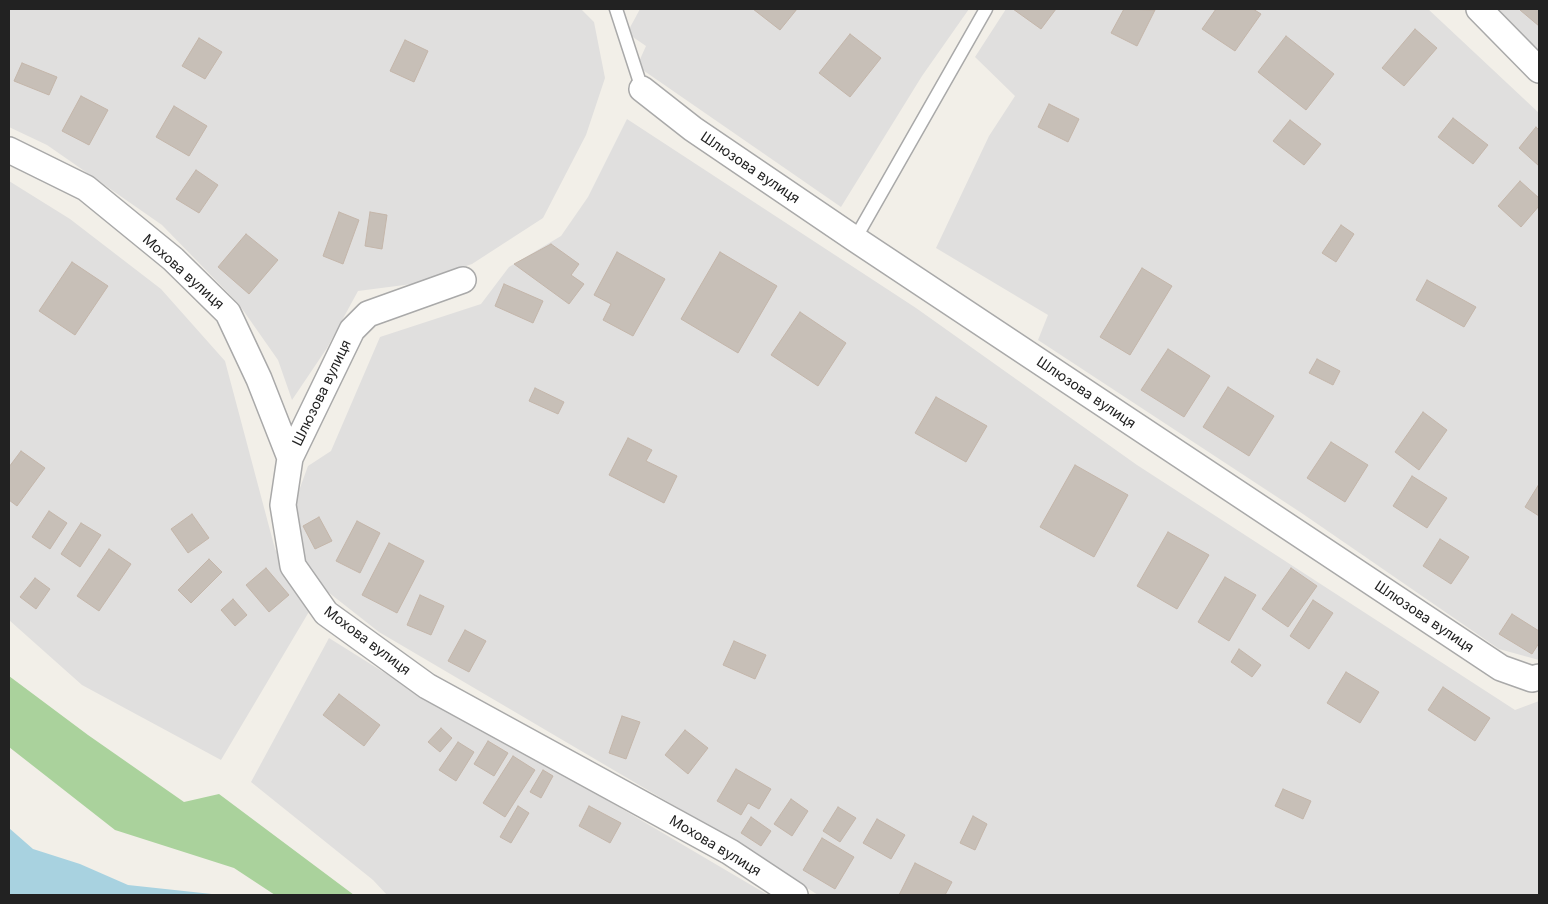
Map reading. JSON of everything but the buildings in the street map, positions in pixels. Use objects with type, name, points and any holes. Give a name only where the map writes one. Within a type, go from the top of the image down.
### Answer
[{"type":"street","points":[[1479,9],[1539,70]]},
{"type":"street","name":"Шлюзова вулиця","points":[[642,89],[693,129],[855,239],[1501,668],[1516,675],[1532,679],[1539,677]]},
{"type":"street","name":"Мохова вулиця","points":[[9,150],[86,188],[173,259],[228,313],[259,379],[290,458],[283,505],[293,566],[326,613],[427,686],[730,852],[795,895]]},
{"type":"street","name":"Шлюзова вулиця","points":[[290,458],[352,330],[368,314],[463,280]]},
{"type":"lane","points":[[616,9],[642,89]]},
{"type":"lane","points":[[855,239],[986,9]]},
{"type":"shaded area","points":[[9,9],[581,9],[594,22],[605,78],[586,135],[543,218],[472,264],[412,284],[358,291],[327,348],[292,400],[278,360],[238,303],[162,225],[47,145],[9,127]]},
{"type":"shaded area","points":[[640,9],[969,9],[922,76],[841,207],[637,66],[646,46],[627,33]]},
{"type":"shaded area","points":[[1006,9],[1428,9],[1539,113],[1539,660],[1499,649],[1303,514],[1038,340],[1048,315],[936,248],[989,136],[1015,96],[975,57]]},
{"type":"shaded area","points":[[1484,9],[1539,9],[1539,55]]},
{"type":"shaded area","points":[[627,119],[916,308],[1137,465],[1515,710],[1539,701],[1539,895],[818,895],[736,842],[379,632],[328,592],[304,560],[293,507],[308,466],[331,451],[380,337],[481,304],[509,267],[561,236],[588,197]]},
{"type":"shaded area","points":[[9,181],[70,219],[161,289],[225,361],[275,549],[310,610],[221,760],[82,685],[9,620]]},
{"type":"shaded area","points":[[329,638],[420,695],[544,763],[768,895],[387,895],[373,880],[251,782]]},
{"type":"green space","points":[[9,676],[88,735],[184,802],[219,794],[354,895],[275,895],[234,868],[115,830],[9,747]]},
{"type":"water","points":[[9,828],[33,849],[80,864],[128,885],[221,895],[9,895]]}]
